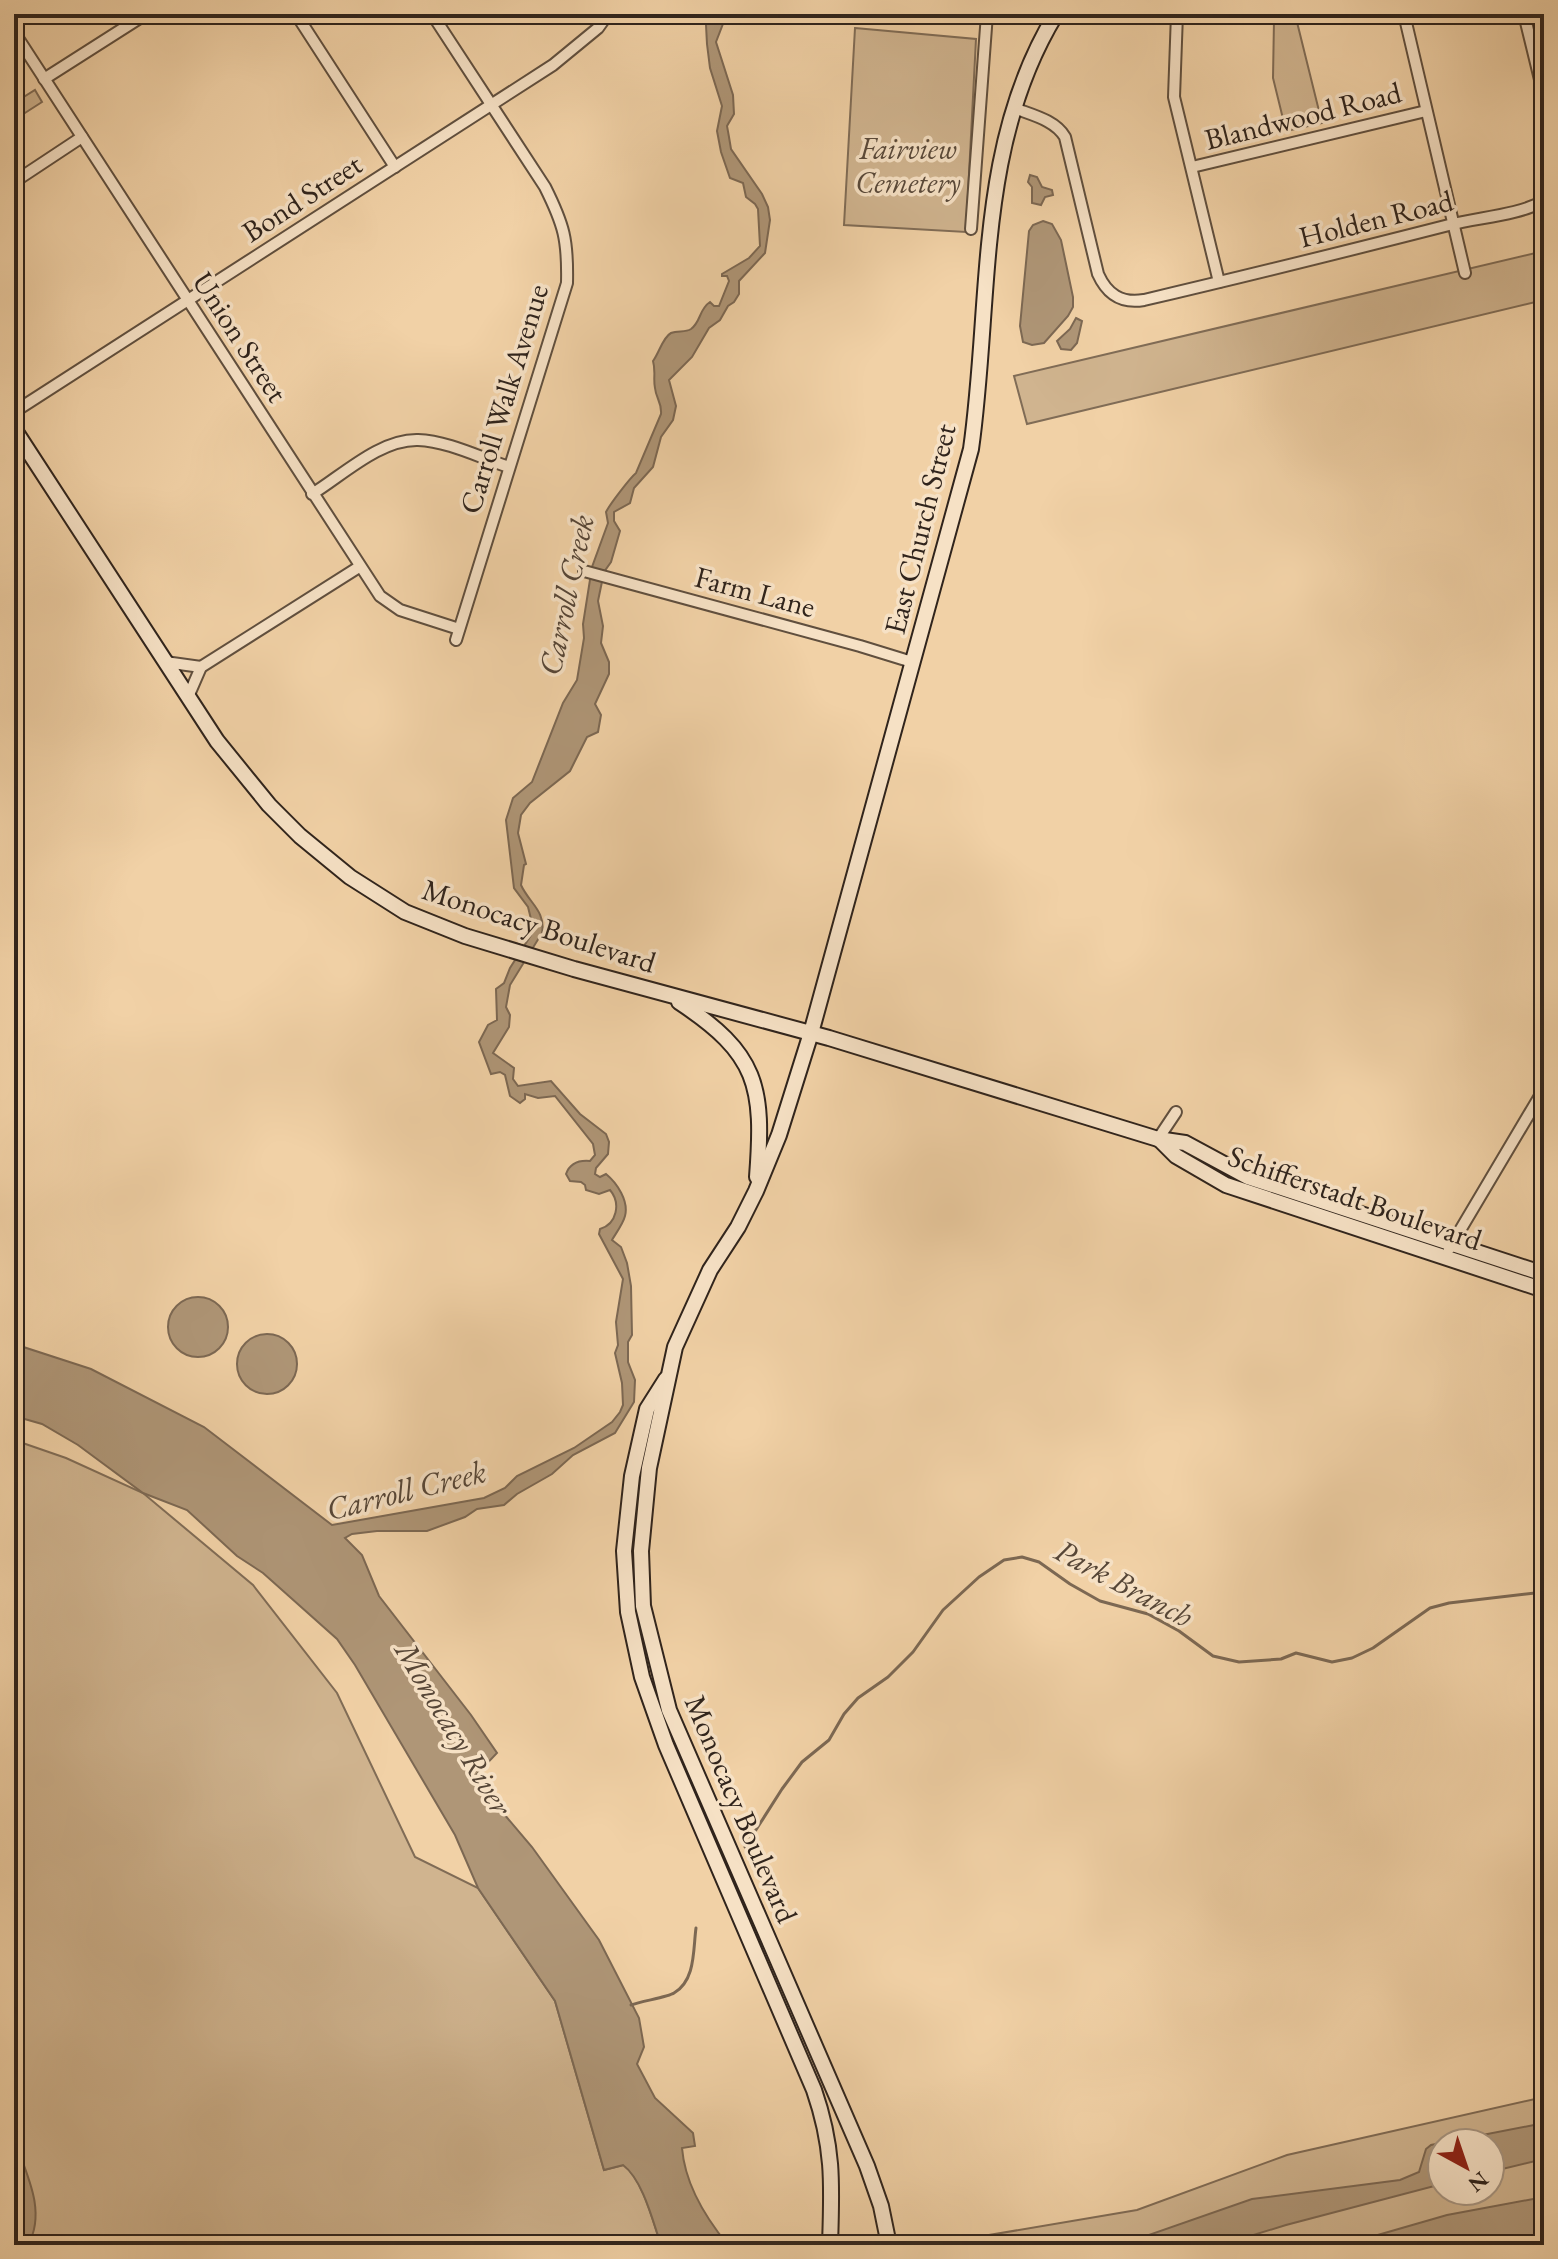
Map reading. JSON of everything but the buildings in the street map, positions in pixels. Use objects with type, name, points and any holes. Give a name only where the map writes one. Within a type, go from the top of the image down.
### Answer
[{"type":"main road","name":"East Church Street","points":[[1044,34],[1047,14]]},
{"type":"main road","name":"East Church Street","points":[[811,1033],[971,449],[980,379],[992,202],[1000,154],[1014,108],[1044,34],[1056,14]]},
{"type":"main road","name":"Monocacy Boulevard","points":[[14,429],[226,752],[269,805],[300,836],[350,877],[405,912],[465,936],[811,1033],[779,1135],[756,1191],[691,1307],[675,1347],[649,1468],[641,1551],[643,1606],[669,1710],[867,2166],[881,2206],[889,2245]]},
{"type":"main road","points":[[665,994],[727,1038],[749,1071],[759,1101],[756,1191]]},
{"type":"main road","name":"Schifferstadt Boulevard","points":[[811,1033],[1158,1139],[1185,1143],[1248,1177],[1544,1290]]},
{"type":"main road","name":"Schifferstadt Boulevard","points":[[1448,1251],[1544,1274]]},
{"type":"main road","name":"Monocacy Boulevard","points":[[668,1375],[647,1409],[632,1476],[624,1551],[628,1612],[642,1677],[666,1745],[814,2090],[830,2146],[830,2245]]},
{"type":"street","points":[[44,79],[146,14]]},
{"type":"street","points":[[296,14],[395,167]]},
{"type":"street","name":"Carroll Walk Avenue","points":[[432,14],[545,187],[559,215],[568,253],[567,283],[457,634]]},
{"type":"street","name":"Bond Street","points":[[14,412],[553,65],[598,28],[608,14]]},
{"type":"street","points":[[971,229],[987,14]]},
{"type":"street","points":[[1177,14],[1173,85],[1219,282]]},
{"type":"street","points":[[1404,14],[1465,273]]},
{"type":"street","points":[[1524,14],[1544,96]]},
{"type":"street","name":"Union Street","points":[[16,39],[380,596],[400,610],[457,634]]},
{"type":"street","name":"Holden Road","points":[[1014,108],[1054,124],[1065,137],[1098,274],[1108,292],[1136,301],[1530,208],[1544,201]]},
{"type":"street","name":"Blandwood Road","points":[[1192,167],[1426,111]]},
{"type":"street","points":[[14,182],[82,137]]},
{"type":"street","points":[[312,494],[378,452],[401,442],[420,440],[442,445],[509,467]]},
{"type":"street","points":[[188,697],[201,667],[359,567]]},
{"type":"street","name":"Farm Lane","points":[[584,571],[912,662]]},
{"type":"street","points":[[165,662],[201,667]]},
{"type":"street","points":[[1448,1251],[1544,1089]]},
{"type":"street","points":[[1158,1139],[1176,1112]]},
{"type":"green space","points":[[1277,14],[1295,14],[1322,123],[1286,131],[1273,78],[1274,20]]},
{"type":"green space","name":"Fairview Cemetery","points":[[855,28],[976,39],[966,232],[844,225]]},
{"type":"green space","points":[[35,90],[42,102],[14,120],[14,103]]},
{"type":"green space","points":[[1544,251],[1544,300],[1027,424],[1014,376]]},
{"type":"green space","points":[[14,1440],[66,1458],[143,1493],[253,1585],[337,1693],[415,1857],[478,1888],[555,2001],[604,2170],[624,2165],[631,2172],[647,2202],[661,2245],[14,2245]]},
{"type":"green space","points":[[1544,2097],[1544,2245],[936,2244],[1137,2210],[1287,2155]]},
{"type":"water","name":"Monocacy River","points":[[711,14],[726,16],[716,42],[733,95],[734,114],[727,126],[731,149],[768,207],[770,220],[765,253],[739,281],[739,294],[734,302],[709,328],[692,357],[669,380],[676,406],[673,420],[661,437],[653,467],[634,488],[630,503],[614,512],[614,521],[620,531],[611,562],[604,572],[598,601],[603,626],[601,643],[609,662],[609,674],[595,704],[601,715],[598,732],[587,737],[570,771],[530,803],[521,815],[518,833],[526,864],[521,885],[543,925],[542,933],[510,985],[506,1007],[510,1015],[509,1027],[493,1053],[514,1068],[513,1079],[518,1086],[551,1081],[580,1114],[606,1134],[608,1154],[596,1168],[595,1174],[600,1177],[606,1174],[610,1178],[618,1187],[625,1204],[624,1219],[612,1240],[621,1247],[631,1286],[632,1335],[628,1342],[628,1362],[635,1380],[634,1402],[615,1433],[573,1455],[552,1474],[504,1505],[477,1509],[465,1517],[427,1531],[377,1531],[352,1534],[345,1538],[362,1555],[379,1596],[497,1753],[476,1775],[599,1940],[639,2018],[644,2047],[637,2064],[655,2098],[693,2133],[695,2146],[682,2148],[687,2175],[704,2212],[728,2245],[661,2245],[646,2202],[630,2172],[623,2165],[604,2170],[555,2001],[478,1888],[455,1835],[337,1639],[187,1510],[143,1493],[78,1445],[42,1424],[14,1416],[14,1344],[91,1369],[204,1427],[332,1525],[484,1498],[505,1488],[517,1476],[574,1448],[612,1422],[620,1412],[623,1405],[622,1383],[615,1353],[623,1279],[599,1234],[600,1229],[614,1218],[616,1207],[613,1195],[610,1190],[599,1194],[586,1190],[581,1182],[570,1181],[566,1174],[570,1167],[590,1161],[595,1155],[593,1144],[555,1096],[538,1098],[525,1094],[525,1099],[520,1103],[510,1096],[505,1075],[500,1072],[491,1074],[479,1042],[488,1025],[497,1020],[496,989],[504,983],[533,927],[528,907],[514,888],[506,820],[513,798],[532,782],[563,703],[577,680],[592,567],[608,523],[606,512],[636,473],[661,414],[654,385],[653,361],[668,335],[691,329],[710,302],[719,306],[729,281],[722,274],[749,258],[760,246],[758,209],[746,197],[743,183],[730,178],[721,152],[717,131],[722,106],[710,68],[707,44],[706,25]]},
{"type":"water","points":[[1030,175],[1037,177],[1042,187],[1052,190],[1053,195],[1045,197],[1041,205],[1032,203],[1032,187],[1028,182]]},
{"type":"water","points":[[1043,221],[1052,224],[1061,240],[1073,307],[1044,343],[1032,345],[1023,342],[1020,326],[1029,231],[1033,225]]},
{"type":"water","points":[[1076,318],[1082,321],[1077,343],[1071,350],[1061,349],[1057,341]]},
{"type":"water","points":[[198,1297],[209,1299],[219,1306],[226,1316],[226,1338],[219,1348],[209,1355],[198,1357],[187,1355],[177,1348],[170,1338],[168,1327],[170,1316],[177,1306],[187,1299]]},
{"type":"water","points":[[267,1334],[278,1336],[288,1343],[295,1353],[295,1375],[288,1385],[278,1392],[267,1394],[256,1392],[246,1385],[239,1375],[237,1364],[239,1353],[246,1343],[256,1336]]},
{"type":"water","points":[[1544,2123],[1544,2159],[1506,2168],[1506,2130]]},
{"type":"water","points":[[14,2139],[35,2205],[36,2219],[28,2245],[14,2245]]},
{"type":"water","points":[[1426,2149],[1426,2188],[1221,2245],[1134,2245],[1140,2238],[1252,2199],[1400,2180],[1419,2172]]},
{"type":"water","points":[[1544,2197],[1544,2245],[1343,2245],[1447,2215],[1506,2207],[1506,2204]]},
{"type":"waterway","name":"Park Branch","points":[[745,1847],[802,1762],[829,1740],[844,1714],[858,1698],[888,1677],[913,1652],[943,1610],[979,1577],[1004,1560],[1022,1557],[1039,1562],[1100,1601],[1148,1614],[1179,1631],[1213,1656],[1239,1662],[1281,1659],[1296,1653],[1332,1662],[1352,1658],[1373,1648],[1430,1608],[1544,1592]]},
{"type":"waterway","name":"Park Branch","points":[[631,2005],[671,1994],[681,1987],[690,1972],[696,1928]]},
{"type":"water label","name":"Carroll Creek","points":[[566,595]]},
{"type":"water label","name":"Carroll Creek","points":[[406,1490]]}]
